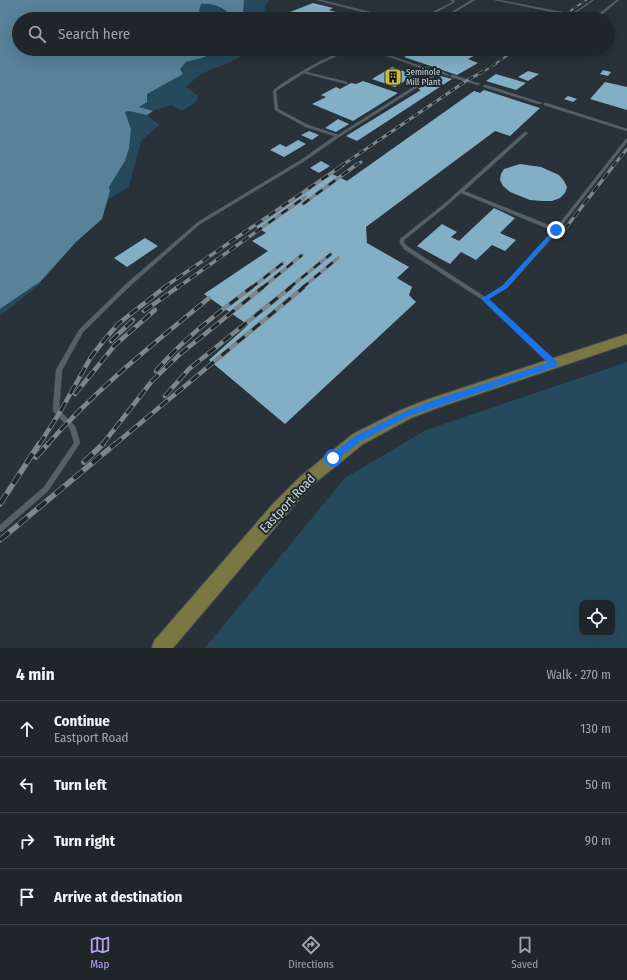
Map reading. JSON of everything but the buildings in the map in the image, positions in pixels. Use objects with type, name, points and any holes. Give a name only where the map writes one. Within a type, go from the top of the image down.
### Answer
[{"type":"main road","name":"Eastport Road","points":[[161,648],[278,511],[306,481],[358,439],[393,420],[434,403],[627,339]]},
{"type":"lane","points":[[318,0],[366,12]]},
{"type":"lane","points":[[435,12],[454,2],[452,0]]},
{"type":"lane","points":[[453,12],[474,0]]},
{"type":"lane","points":[[496,0],[557,12]]},
{"type":"lane","points":[[576,12],[593,0]]},
{"type":"lane","points":[[603,12],[618,0]]},
{"type":"lane","points":[[338,56],[282,84],[274,91],[276,109],[307,126],[338,136]]},
{"type":"lane","points":[[389,56],[448,74]]},
{"type":"lane","points":[[304,72],[346,83]]},
{"type":"lane","points":[[0,529],[46,489],[77,443],[73,428],[56,411],[56,398],[59,370],[80,331],[128,285],[199,223],[302,161],[338,136],[440,72]]},
{"type":"lane","points":[[452,76],[479,84]]},
{"type":"lane","points":[[485,86],[540,103]]},
{"type":"lane","points":[[545,104],[627,130]]},
{"type":"lane","points":[[526,133],[461,191],[402,240],[402,243],[406,248],[484,299],[554,364]]},
{"type":"lane","points":[[484,299],[505,287],[556,230],[627,140]]},
{"type":"lane","points":[[461,191],[556,230]]},
{"type":"shaded area","points":[[0,0],[244,0],[243,12],[228,12],[215,5],[201,4],[200,12],[12,12],[12,56],[206,56],[186,62],[180,69],[183,74],[147,94],[147,102],[139,107],[153,111],[147,115],[129,111],[125,112],[131,129],[129,148],[125,161],[109,187],[110,191],[102,219],[76,242],[41,281],[0,309]]},
{"type":"shaded area","points":[[244,0],[269,0],[265,6],[265,12],[243,12]]},
{"type":"shaded area","points":[[206,3],[228,12],[200,12],[201,4]]},
{"type":"shaded area","points":[[240,56],[227,64],[201,74],[186,87],[198,96],[196,102],[182,111],[171,105],[153,111],[138,107],[147,102],[147,94],[182,74],[180,69],[186,62],[205,57]]},
{"type":"shaded area","points":[[129,111],[147,115],[159,125],[141,141],[129,187],[107,200],[110,191],[109,187],[125,161],[131,129],[125,112]]},
{"type":"shaded area","points":[[41,281],[41,283],[0,316],[0,309]]},
{"type":"shaded area","points":[[627,362],[627,648],[205,648],[345,478],[426,430]]},
{"type":"railway","points":[[569,12],[586,0]]},
{"type":"railway","points":[[492,66],[507,56]]},
{"type":"railway","points":[[481,73],[496,64]]},
{"type":"railway","points":[[341,166],[466,81],[482,72]]},
{"type":"railway","points":[[613,166],[627,149]]},
{"type":"railway","points":[[355,166],[361,162]]},
{"type":"railway","points":[[163,288],[343,165]]},
{"type":"railway","points":[[303,204],[356,165]]},
{"type":"railway","points":[[564,230],[614,165]]},
{"type":"railway","points":[[177,288],[305,197]]},
{"type":"railway","points":[[289,288],[331,254]]},
{"type":"railway","points":[[262,288],[302,255]]},
{"type":"railway","points":[[302,288],[338,258]]},
{"type":"railway","points":[[251,288],[283,263]]},
{"type":"railway","points":[[39,445],[60,412],[91,357],[105,339],[118,324],[165,287]]},
{"type":"railway","points":[[144,311],[178,287]]},
{"type":"railway","points":[[156,371],[190,337],[214,316],[252,287]]},
{"type":"railway","points":[[102,445],[152,381],[179,355],[263,287]]},
{"type":"railway","points":[[165,396],[189,369],[291,287]]},
{"type":"railway","points":[[114,445],[304,287]]},
{"type":"railway","points":[[47,445],[105,386],[209,298]]},
{"type":"railway","points":[[75,394],[115,345],[155,310]]},
{"type":"railway","points":[[111,341],[133,320]]},
{"type":"railway","points":[[0,504],[39,444]]},
{"type":"railway","points":[[36,457],[48,444]]},
{"type":"railway","points":[[0,540],[115,444]]},
{"type":"railway","points":[[84,462],[102,445]]},
{"type":"place","name":"Seminole Mill Plant","points":[[393,77]]},
{"type":"route","points":[[333,458],[358,439],[380,426],[406,414],[434,403],[554,364],[484,299],[505,287],[556,230]]}]
